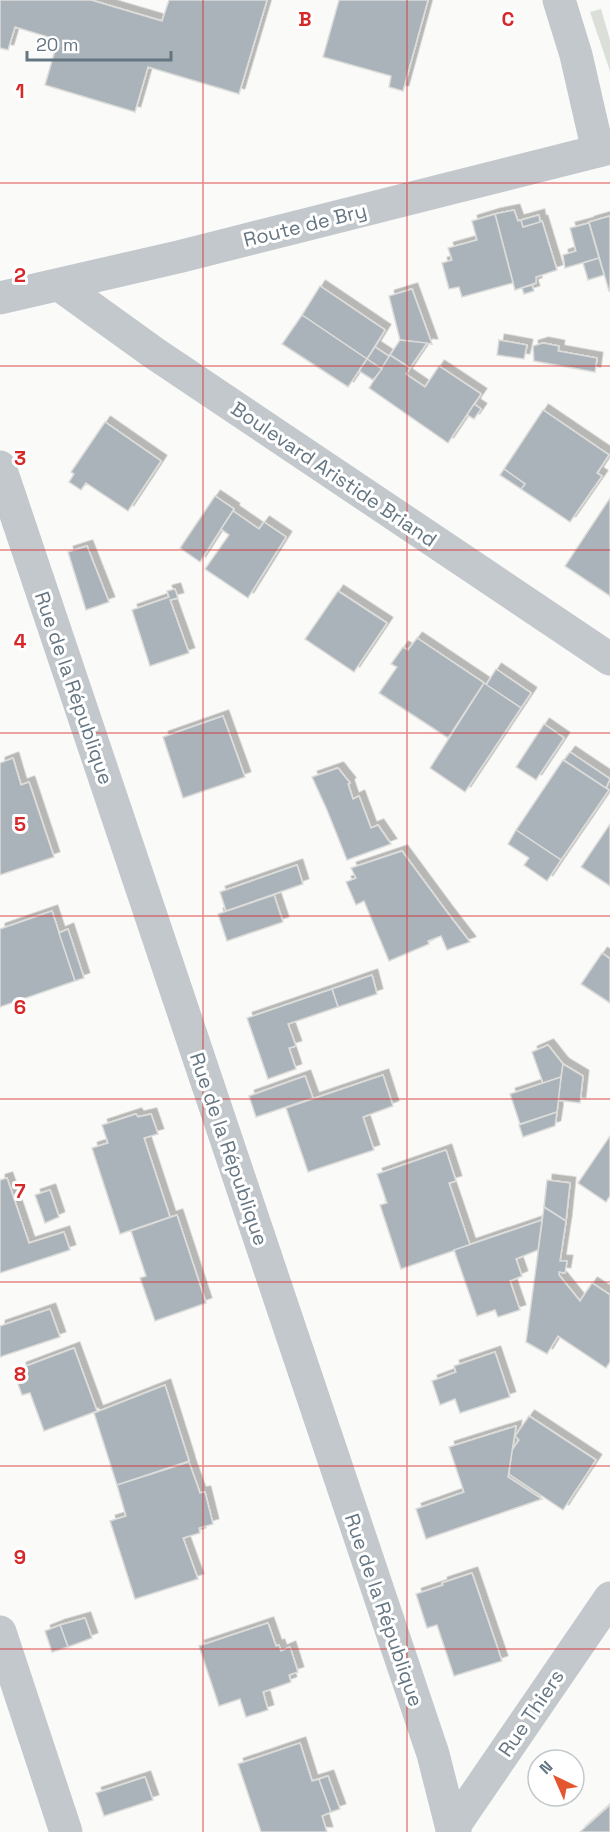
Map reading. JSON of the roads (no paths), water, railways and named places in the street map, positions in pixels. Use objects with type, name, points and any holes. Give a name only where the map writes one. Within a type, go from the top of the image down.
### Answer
[{"type":"street","points":[[559,0],[604,150]]},
{"type":"street","name":"Route de Bry","points":[[0,298],[61,286],[604,150]]},
{"type":"street","name":"Boulevard Aristide Briand","points":[[61,286],[154,353],[610,659]]},
{"type":"street","name":"Rue de la République","points":[[0,467],[433,1754],[453,1830]]},
{"type":"street","name":"Rue Thiers","points":[[453,1830],[610,1598]]},
{"type":"street","points":[[0,1632],[66,1832]]}]
